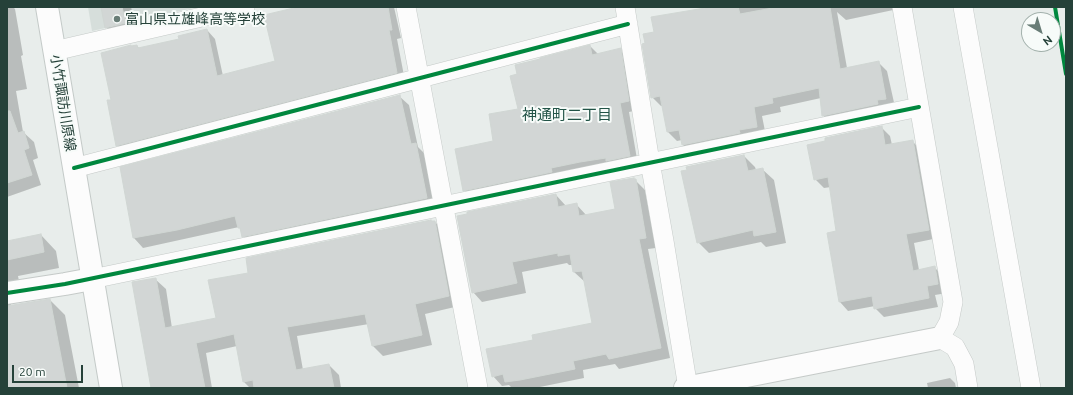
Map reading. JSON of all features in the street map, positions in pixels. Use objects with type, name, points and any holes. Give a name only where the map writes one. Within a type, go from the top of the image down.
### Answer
[{"type":"main road","name":"小竹諏訪川原線","points":[[47,7],[111,388]]},
{"type":"main road","points":[[7,293],[66,284],[92,278]]},
{"type":"main road","points":[[687,388],[940,338]]},
{"type":"street","points":[[54,51],[245,7]]},
{"type":"street","points":[[406,7],[478,388]]},
{"type":"street","points":[[902,7],[953,302],[949,322],[940,338],[955,347],[964,364],[968,388]]},
{"type":"street","points":[[963,7],[1031,388]]},
{"type":"street","points":[[74,168],[419,79],[627,16],[687,388]]},
{"type":"street","points":[[92,278],[919,107]]},
{"type":"shaded area","name":"富山県立雄峰高等学校","points":[[88,7],[198,7],[92,31]]},
{"type":"building","points":[[101,7],[122,7],[126,23],[105,28]]},
{"type":"building","points":[[298,7],[388,7],[392,30],[389,30],[397,73],[116,146],[107,100],[111,100],[101,53],[131,45],[137,45],[138,48],[179,39],[178,36],[207,29],[217,76],[275,61],[264,15]]},
{"type":"building","points":[[711,7],[738,7],[740,14],[778,7],[830,7],[840,69],[879,61],[886,99],[877,100],[878,104],[822,116],[819,88],[772,98],[773,103],[754,107],[757,127],[739,130],[740,133],[682,145],[679,130],[667,132],[660,96],[651,98],[642,44],[645,43],[643,34],[654,32],[651,17]]},
{"type":"building","points":[[590,45],[592,55],[621,48],[629,101],[620,103],[630,156],[606,161],[606,158],[551,168],[552,172],[463,191],[455,149],[493,141],[489,114],[518,109],[510,76],[517,74],[515,65]]},
{"type":"building","points":[[400,95],[411,144],[416,143],[427,198],[242,237],[235,216],[177,230],[133,238],[120,167]]},
{"type":"building","points":[[7,111],[10,111],[18,133],[24,131],[29,148],[24,150],[32,175],[7,183]]},
{"type":"building","points":[[882,126],[885,145],[913,140],[929,230],[906,234],[913,271],[935,266],[938,284],[927,286],[929,298],[874,309],[872,296],[839,302],[827,233],[836,231],[828,177],[814,180],[807,145],[825,141],[825,138]]},
{"type":"building","points":[[744,155],[748,171],[763,168],[776,232],[754,236],[753,230],[697,243],[681,171],[687,170],[686,167]]},
{"type":"building","points":[[634,178],[636,179],[646,238],[639,239],[661,348],[609,359],[606,354],[573,361],[575,369],[520,380],[505,382],[503,374],[492,377],[486,349],[533,340],[532,335],[592,323],[582,271],[573,272],[570,254],[558,256],[558,253],[512,262],[517,283],[472,293],[457,216],[467,214],[467,212],[556,194],[558,207],[577,203],[579,216],[615,209],[610,182]]},
{"type":"building","points":[[431,220],[435,221],[449,296],[415,304],[422,335],[372,346],[365,314],[287,327],[296,370],[329,364],[334,388],[254,388],[253,380],[243,382],[234,334],[196,343],[205,388],[151,388],[132,282],[156,278],[165,328],[216,318],[208,280],[248,273],[246,258]]},
{"type":"building","points":[[41,234],[44,252],[7,260],[7,241]]},
{"type":"building","points":[[50,299],[67,388],[7,388],[7,306]]},
{"type":"cycle path","points":[[1055,7],[1066,74]]},
{"type":"cycle path","points":[[74,168],[628,24]]},
{"type":"cycle path","points":[[7,293],[65,284],[919,107]]},
{"type":"place","name":"富山県立雄峰高等学校","points":[[117,19]]},
{"type":"district","name":"神通町二丁目","points":[[567,115]]}]
